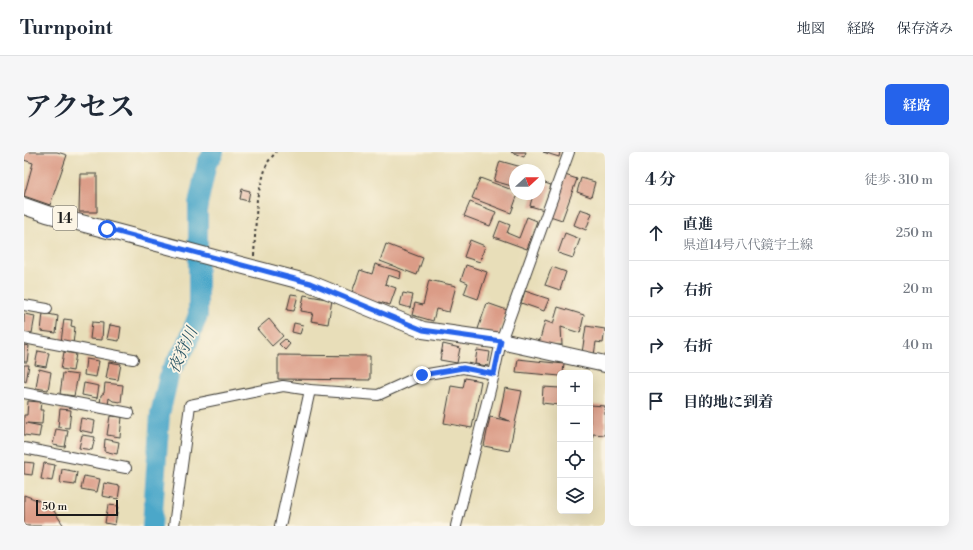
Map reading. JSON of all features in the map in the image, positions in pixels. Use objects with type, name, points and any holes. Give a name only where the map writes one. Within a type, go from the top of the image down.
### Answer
[{"type":"main road","name":"14","points":[[24,206],[249,268],[310,283],[423,330],[501,341],[605,364]]},
{"type":"street","points":[[456,526],[501,341],[569,152]]},
{"type":"street","points":[[24,305],[47,309]]},
{"type":"street","points":[[24,338],[133,359]]},
{"type":"street","points":[[174,526],[190,405],[283,386],[310,390],[378,395],[422,375],[463,368],[494,374]]},
{"type":"street","points":[[280,526],[310,390]]},
{"type":"street","points":[[24,393],[129,413]]},
{"type":"street","points":[[24,448],[126,468]]},
{"type":"path","points":[[249,268],[258,198],[267,163],[276,152]]},
{"type":"building","points":[[24,152],[57,152],[67,155],[50,205],[24,196],[33,163],[24,160]]},
{"type":"building","points":[[511,152],[526,152],[524,157]]},
{"type":"building","points":[[543,152],[560,152],[559,157]]},
{"type":"building","points":[[500,161],[511,164],[509,164],[509,185],[494,181]]},
{"type":"building","points":[[80,174],[97,174],[97,212],[79,212]]},
{"type":"building","points":[[565,175],[577,179],[562,220],[550,216]]},
{"type":"building","points":[[480,178],[509,189],[509,200],[516,200],[511,213],[472,198]]},
{"type":"building","points":[[581,178],[595,182],[591,197],[577,192]]},
{"type":"building","points":[[545,183],[551,185],[544,210],[530,206],[532,200],[545,200]]},
{"type":"building","points":[[242,189],[250,191],[248,201],[240,199]]},
{"type":"building","points":[[470,202],[496,212],[490,226],[464,216]]},
{"type":"building","points":[[580,209],[592,213],[586,230],[574,225]]},
{"type":"building","points":[[527,217],[537,221],[527,249],[494,237],[500,221],[510,225],[507,233],[519,238]]},
{"type":"building","points":[[565,233],[580,239],[573,258],[558,253]]},
{"type":"building","points":[[470,240],[485,246],[480,262],[464,257]]},
{"type":"building","points":[[386,244],[423,258],[417,275],[380,261]]},
{"type":"building","points":[[375,264],[401,272],[400,279],[388,275],[385,284],[396,288],[390,305],[379,302],[377,307],[350,298],[360,270],[372,274]]},
{"type":"building","points":[[466,265],[487,272],[478,299],[464,294],[468,283],[461,280]]},
{"type":"building","points":[[552,267],[566,272],[560,290],[545,285]]},
{"type":"building","points":[[429,280],[456,286],[449,312],[436,309],[433,321],[412,315],[415,303],[423,305]]},
{"type":"building","points":[[525,291],[549,299],[544,311],[521,303]]},
{"type":"building","points":[[403,293],[413,295],[410,308],[400,305]]},
{"type":"building","points":[[291,294],[298,295],[294,311],[287,310]]},
{"type":"building","points":[[304,295],[332,300],[328,324],[311,321],[313,313],[301,311]]},
{"type":"building","points":[[487,303],[507,310],[498,336],[478,329]]},
{"type":"building","points":[[558,307],[584,315],[580,333],[561,327],[562,345],[546,345],[539,343],[545,321],[553,324]]},
{"type":"building","points":[[43,313],[58,316],[56,333],[41,331]]},
{"type":"building","points":[[24,314],[35,316],[32,333],[24,332]]},
{"type":"building","points":[[64,319],[72,320],[71,326],[75,327],[73,344],[61,342]]},
{"type":"building","points":[[269,319],[283,336],[272,346],[257,329]]},
{"type":"building","points":[[92,322],[103,323],[102,340],[90,339]]},
{"type":"building","points":[[294,323],[303,325],[300,334],[292,332]]},
{"type":"building","points":[[110,325],[121,327],[119,341],[107,339]]},
{"type":"building","points":[[586,326],[605,329],[603,343],[596,342],[594,355],[582,353]]},
{"type":"building","points":[[285,339],[290,344],[285,350],[279,344]]},
{"type":"building","points":[[443,344],[460,348],[457,363],[440,360]]},
{"type":"building","points":[[24,345],[29,346],[27,362],[24,362]]},
{"type":"building","points":[[477,350],[490,352],[488,366],[475,364]]},
{"type":"building","points":[[38,351],[49,353],[46,367],[35,365]]},
{"type":"building","points":[[64,352],[76,354],[73,371],[61,369]]},
{"type":"building","points":[[278,355],[370,356],[370,380],[278,379]]},
{"type":"building","points":[[86,359],[99,361],[96,377],[84,375]]},
{"type":"building","points":[[518,359],[564,364],[563,370],[557,370],[557,376],[516,372]]},
{"type":"building","points":[[109,362],[121,364],[118,380],[106,378]]},
{"type":"building","points":[[24,365],[29,365],[26,382],[24,381]]},
{"type":"building","points":[[39,369],[51,372],[48,390],[36,388]]},
{"type":"building","points":[[63,373],[78,375],[74,396],[60,394]]},
{"type":"building","points":[[465,378],[481,381],[472,428],[444,423],[451,386],[463,388]]},
{"type":"building","points":[[84,383],[99,386],[97,398],[82,395]]},
{"type":"building","points":[[105,383],[123,385],[121,402],[113,401],[109,398],[108,405],[100,404],[101,395],[104,393]]},
{"type":"building","points":[[543,387],[557,388],[557,405],[542,403]]},
{"type":"building","points":[[505,388],[522,391],[509,451],[484,446],[490,417],[510,421],[499,417]]},
{"type":"building","points":[[28,401],[41,402],[40,410],[43,410],[42,424],[26,423],[41,426],[39,437],[24,435],[24,415],[27,415]]},
{"type":"building","points":[[593,405],[605,406],[605,435],[593,434]]},
{"type":"building","points":[[60,409],[71,410],[69,428],[58,427]]},
{"type":"building","points":[[110,416],[122,417],[120,437],[107,435]]},
{"type":"building","points":[[81,418],[95,421],[93,433],[79,430]]},
{"type":"building","points":[[56,429],[68,431],[65,447],[53,445]]},
{"type":"building","points":[[82,435],[95,437],[92,450],[79,448]]},
{"type":"building","points":[[105,439],[119,442],[117,454],[104,451]]},
{"type":"building","points":[[24,462],[34,463],[32,475],[24,474]]},
{"type":"building","points":[[44,463],[55,465],[52,481],[41,479]]},
{"type":"building","points":[[62,469],[77,472],[75,485],[60,483]]},
{"type":"building","points":[[84,476],[100,479],[97,492],[81,489]]},
{"type":"building","points":[[104,483],[120,486],[118,499],[102,496]]},
{"type":"building","points":[[24,495],[40,501],[54,511],[64,526],[24,526]]},
{"type":"building","points":[[108,505],[118,506],[115,525],[105,523]]},
{"type":"waterway","name":"夜狩川","points":[[152,526],[160,414],[170,372],[187,344],[198,315],[198,204],[207,163],[214,152]]},
{"type":"route","points":[[107,229],[245,267],[310,283],[423,330],[501,341],[494,374],[463,368],[422,375]]}]
